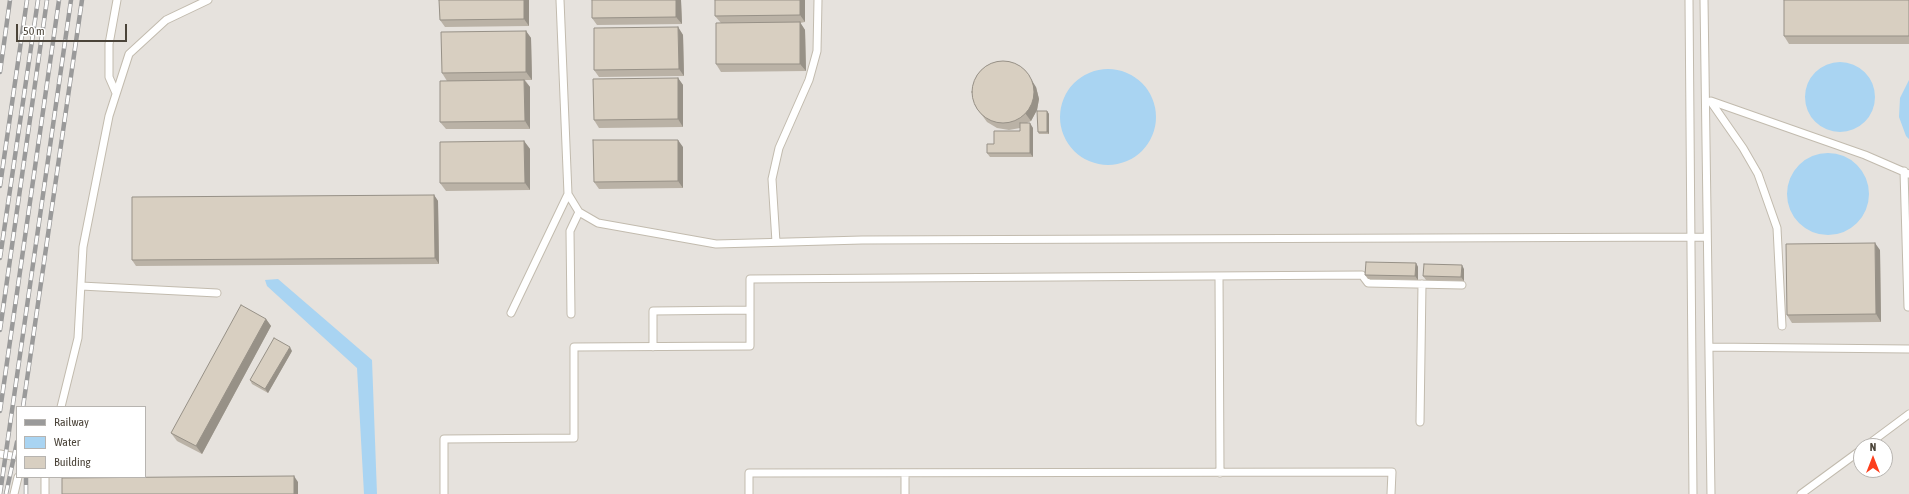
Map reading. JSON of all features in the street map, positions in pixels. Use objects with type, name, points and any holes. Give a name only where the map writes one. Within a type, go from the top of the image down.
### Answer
[{"type":"lane","points":[[116,93],[109,77],[109,44],[117,0]]},
{"type":"lane","points":[[61,406],[78,338],[83,247],[109,116],[129,54],[166,20],[208,0]]},
{"type":"lane","points":[[511,313],[568,194],[560,0]]},
{"type":"lane","points":[[776,242],[772,179],[779,148],[809,80],[817,51],[818,0]]},
{"type":"lane","points":[[1689,0],[1695,475],[1693,494]]},
{"type":"lane","points":[[1704,0],[1708,100],[1707,237],[1711,494]]},
{"type":"lane","points":[[1708,100],[1865,155],[1906,172],[1908,307]]},
{"type":"lane","points":[[1708,100],[1743,148],[1758,174],[1777,228],[1782,326]]},
{"type":"lane","points":[[568,194],[579,212],[598,223],[716,244],[776,242],[1707,237]]},
{"type":"lane","points":[[571,314],[570,231],[579,212]]},
{"type":"lane","points":[[444,494],[444,439],[574,438],[574,347],[750,346],[750,279],[1362,275],[1368,283],[1462,285]]},
{"type":"lane","points":[[1219,276],[1220,474]]},
{"type":"lane","points":[[1420,422],[1422,284]]},
{"type":"lane","points":[[81,286],[217,293]]},
{"type":"lane","points":[[653,347],[653,311],[750,310]]},
{"type":"lane","points":[[1709,347],[1909,349]]},
{"type":"lane","points":[[1877,438],[1909,414]]},
{"type":"lane","points":[[0,454],[16,457]]},
{"type":"lane","points":[[1801,494],[1853,456]]},
{"type":"lane","points":[[749,494],[749,473],[1220,474],[1392,472],[1392,494]]},
{"type":"lane","points":[[905,473],[905,494]]},
{"type":"lane","points":[[14,494],[18,478]]},
{"type":"lane","points":[[44,494],[45,478]]},
{"type":"shaded area","points":[[0,0],[1909,0],[1909,494],[0,494]]},
{"type":"water","points":[[1840,62],[1853,65],[1865,72],[1872,84],[1875,97],[1872,110],[1865,122],[1853,129],[1840,132],[1827,129],[1815,122],[1808,110],[1805,97],[1808,84],[1815,72],[1827,65]]},
{"type":"water","points":[[1108,69],[1126,73],[1142,83],[1152,99],[1156,117],[1152,135],[1142,151],[1126,161],[1108,165],[1090,161],[1074,151],[1064,135],[1060,117],[1064,99],[1074,83],[1090,73]]},
{"type":"water","points":[[1909,80],[1909,139],[1906,136],[1899,117],[1900,98]]},
{"type":"water","points":[[1828,153],[1844,156],[1857,165],[1866,178],[1869,194],[1866,210],[1857,223],[1844,232],[1828,235],[1812,232],[1799,223],[1790,210],[1787,194],[1790,178],[1799,165],[1812,156]]},
{"type":"water","points":[[278,279],[372,360],[377,494],[364,494],[357,368],[267,286],[265,280]]},
{"type":"building","points":[[439,0],[524,0],[524,19],[440,20]]},
{"type":"building","points":[[592,0],[676,0],[676,17],[592,18]]},
{"type":"building","points":[[715,0],[800,0],[800,15],[715,16]]},
{"type":"building","points":[[1784,0],[1909,0],[1909,36],[1784,36]]},
{"type":"building","points":[[800,22],[800,64],[716,64],[716,23]]},
{"type":"building","points":[[678,27],[679,69],[594,70],[594,28]]},
{"type":"building","points":[[526,31],[526,72],[442,73],[441,32]]},
{"type":"building","points":[[1003,61],[1020,66],[1025,70],[1029,75],[1034,92],[1029,109],[1025,114],[1020,118],[1003,123],[986,118],[981,114],[977,109],[972,92],[977,75],[981,70],[986,66]]},
{"type":"building","points":[[678,78],[678,119],[594,120],[593,79]]},
{"type":"building","points":[[524,80],[525,121],[440,122],[440,81]]},
{"type":"building","points":[[1037,111],[1047,111],[1047,132],[1038,132]]},
{"type":"building","points":[[1020,123],[1030,123],[1030,153],[987,153],[987,144],[994,144],[994,131],[1020,131]]},
{"type":"building","points":[[593,140],[678,140],[678,181],[594,182]]},
{"type":"building","points":[[524,141],[525,183],[440,183],[440,142]]},
{"type":"building","points":[[434,195],[435,258],[132,260],[132,197]]},
{"type":"building","points":[[1875,243],[1876,314],[1787,315],[1786,244]]},
{"type":"building","points":[[1366,262],[1416,263],[1415,276],[1365,275]]},
{"type":"building","points":[[1424,264],[1462,265],[1461,277],[1423,276]]},
{"type":"building","points":[[241,305],[266,319],[196,446],[171,433]]},
{"type":"building","points":[[274,338],[290,347],[265,389],[250,380]]},
{"type":"building","points":[[294,476],[294,494],[62,494],[62,478]]},
{"type":"railway","points":[[0,72],[10,0]]},
{"type":"railway","points":[[0,186],[27,0]]},
{"type":"railway","points":[[0,258],[38,0]]},
{"type":"railway","points":[[0,330],[47,0]]},
{"type":"railway","points":[[0,411],[59,0]]},
{"type":"railway","points":[[0,494],[71,0]]},
{"type":"railway","points":[[23,406],[82,0]]},
{"type":"railway","points":[[6,494],[16,447]]},
{"type":"railway","points":[[26,478],[26,494]]}]
